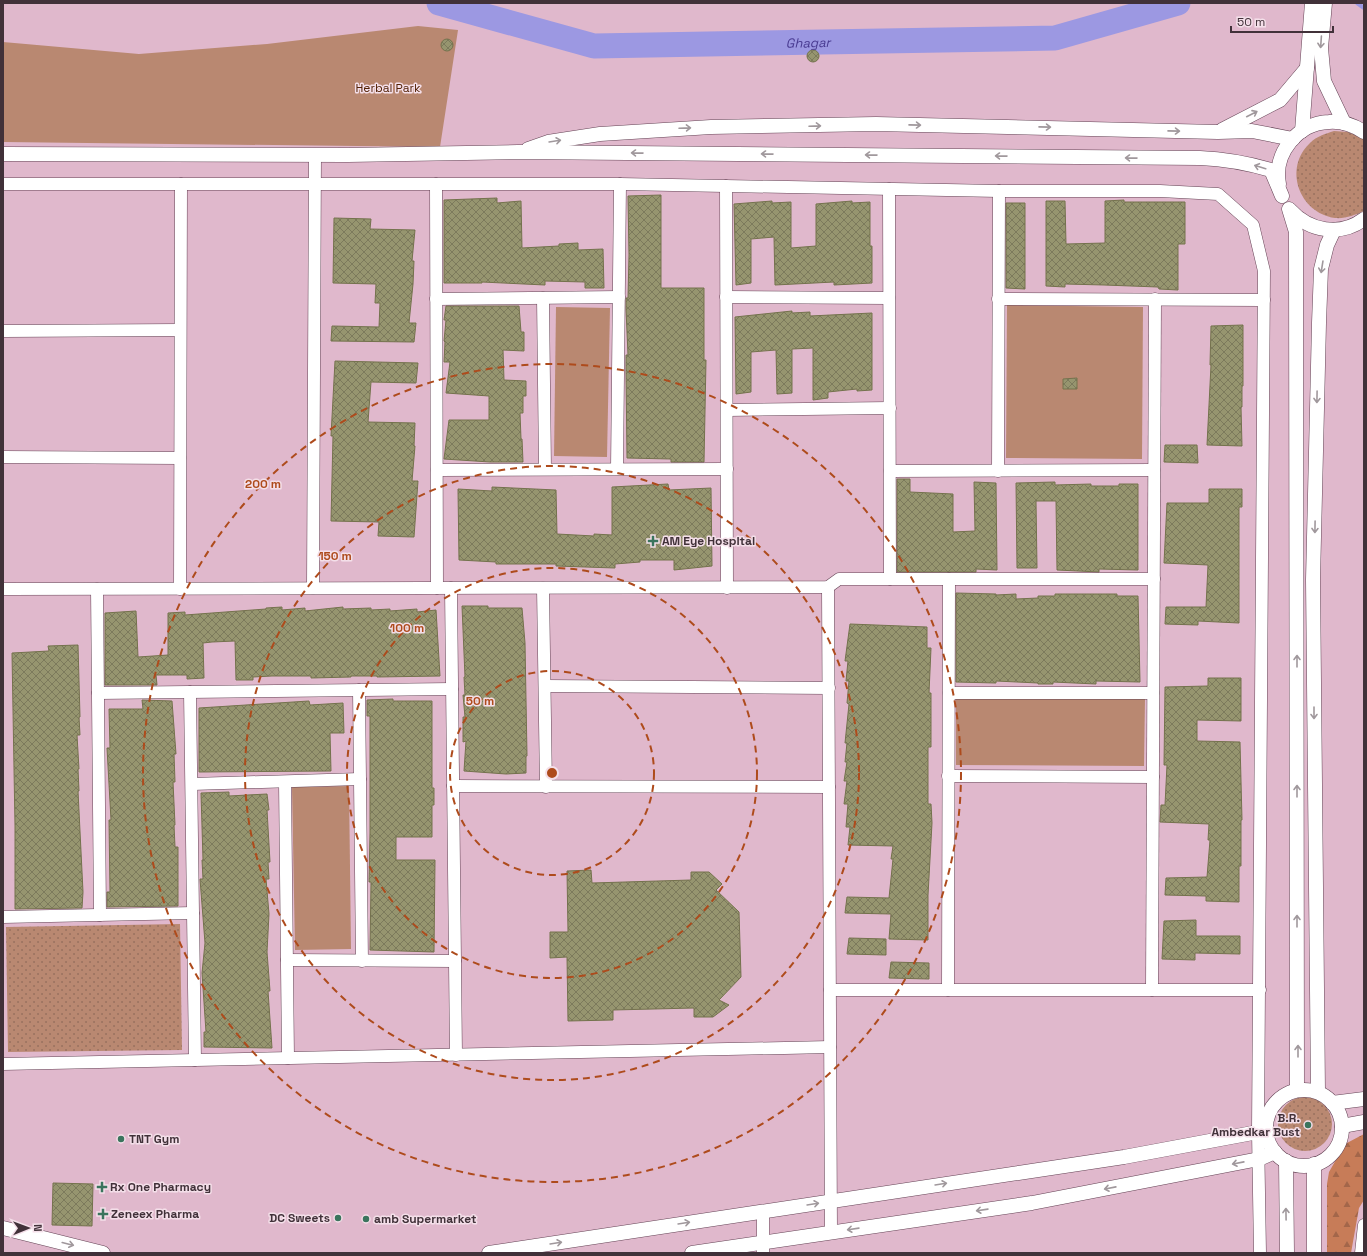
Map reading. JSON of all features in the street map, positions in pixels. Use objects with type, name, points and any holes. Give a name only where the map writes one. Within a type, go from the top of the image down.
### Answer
[{"type":"street","points":[[1297,135],[1304,108],[1312,3]]},
{"type":"street","points":[[1325,3],[1321,48],[1324,81],[1344,123]]},
{"type":"street","points":[[1218,132],[1280,100],[1307,68]]},
{"type":"street","points":[[1282,196],[1278,182],[1279,167],[1283,153],[1297,135],[1315,124],[1330,122],[1351,125],[1364,132]]},
{"type":"street","points":[[518,152],[548,142],[600,134],[711,127],[876,124],[1218,132],[1252,131],[1297,135]]},
{"type":"street","points":[[3,154],[315,155],[518,152],[1223,159],[1246,163],[1271,170],[1289,209],[1296,232],[1297,1090]]},
{"type":"street","points":[[313,588],[315,155]]},
{"type":"street","points":[[3,184],[620,184],[999,191],[1160,191],[1218,194],[1253,225],[1264,271],[1260,990],[1262,1129],[1259,1159],[1260,1253]]},
{"type":"street","points":[[180,589],[181,184]]},
{"type":"street","points":[[436,184],[437,588]]},
{"type":"street","points":[[617,469],[620,184]]},
{"type":"street","points":[[726,186],[727,588]]},
{"type":"street","points":[[889,189],[890,579]]},
{"type":"street","points":[[998,471],[999,191]]},
{"type":"street","points":[[1289,209],[1306,223],[1319,228],[1334,230],[1349,227],[1364,219]]},
{"type":"street","points":[[1349,227],[1364,230]]},
{"type":"street","points":[[1318,1092],[1314,573],[1318,323],[1321,269],[1327,245],[1334,230]]},
{"type":"street","points":[[436,299],[619,297]]},
{"type":"street","points":[[726,297],[889,298]]},
{"type":"street","points":[[543,298],[545,469]]},
{"type":"street","points":[[998,299],[1264,300]]},
{"type":"street","points":[[1152,990],[1155,299]]},
{"type":"street","points":[[3,331],[180,330]]},
{"type":"street","points":[[727,410],[890,408]]},
{"type":"street","points":[[3,457],[180,458]]},
{"type":"street","points":[[437,470],[727,469]]},
{"type":"street","points":[[890,471],[1154,470]]},
{"type":"street","points":[[3,589],[727,588],[828,587],[839,579],[1154,579]]},
{"type":"street","points":[[948,990],[949,579]]},
{"type":"street","points":[[828,587],[831,1232]]},
{"type":"street","points":[[451,588],[456,1055]]},
{"type":"street","points":[[543,588],[546,787]]},
{"type":"street","points":[[97,589],[100,915]]},
{"type":"street","points":[[544,686],[829,688]]},
{"type":"street","points":[[98,693],[452,689]]},
{"type":"street","points":[[359,690],[362,961]]},
{"type":"street","points":[[190,692],[195,1060]]},
{"type":"street","points":[[948,693],[1153,693]]},
{"type":"street","points":[[948,776],[1153,777]]},
{"type":"street","points":[[192,784],[360,779]]},
{"type":"street","points":[[285,782],[288,1058]]},
{"type":"street","points":[[453,786],[829,787]]},
{"type":"street","points":[[3,917],[193,913]]},
{"type":"street","points":[[286,960],[455,961]]},
{"type":"street","points":[[830,990],[1260,990]]},
{"type":"street","points":[[3,1064],[830,1047]]},
{"type":"street","points":[[1297,1090],[1318,1092],[1326,1097],[1339,1113],[1342,1126],[1340,1138],[1335,1150],[1326,1159],[1304,1166],[1295,1165],[1280,1156],[1262,1129],[1269,1113],[1276,1103],[1285,1095],[1297,1090]]},
{"type":"street","points":[[1332,1103],[1364,1099]]},
{"type":"street","points":[[1342,1126],[1364,1122]]},
{"type":"street","points":[[490,1253],[1124,1157],[1262,1129]]},
{"type":"street","points":[[692,1253],[763,1248],[831,1232],[1032,1203],[1280,1156]]},
{"type":"street","points":[[1280,1156],[1287,1253]]},
{"type":"street","points":[[1314,1164],[1314,1253]]},
{"type":"street","points":[[763,1212],[763,1248]]},
{"type":"street","points":[[1361,1253],[1364,1225]]},
{"type":"street","points":[[3,1228],[102,1253]]},
{"type":"green space","name":"Herbal Park","points":[[418,26],[458,30],[440,147],[3,142],[3,42],[139,54],[267,44]]},
{"type":"green space","points":[[1334,131],[1348,132],[1364,139],[1364,211],[1342,218],[1335,218],[1322,214],[1312,208],[1304,199],[1299,188],[1297,176],[1297,165],[1302,153],[1310,143],[1324,134]]},
{"type":"green space","points":[[1007,305],[1143,307],[1142,459],[1006,458]]},
{"type":"green space","points":[[556,307],[610,308],[607,457],[554,456]]},
{"type":"green space","points":[[956,698],[1145,699],[1144,766],[956,765]]},
{"type":"green space","points":[[349,786],[351,949],[295,950],[292,787]]},
{"type":"green space","points":[[180,924],[182,1050],[8,1052],[6,927]]},
{"type":"green space","points":[[1305,1097],[1315,1099],[1324,1105],[1330,1114],[1332,1124],[1330,1134],[1324,1143],[1315,1149],[1305,1151],[1295,1149],[1286,1143],[1280,1134],[1278,1124],[1280,1114],[1286,1105],[1295,1099]]},
{"type":"green space","points":[[1364,1134],[1364,1200],[1359,1208],[1351,1253],[1327,1253],[1327,1184],[1329,1172],[1345,1144]]},
{"type":"building","points":[[445,39],[449,39],[453,45],[449,51],[445,51],[441,47],[441,43]]},
{"type":"building","points":[[811,50],[815,50],[819,56],[815,62],[811,62],[807,58],[807,54]]},
{"type":"building","points":[[661,195],[661,288],[704,288],[704,360],[706,360],[704,462],[671,462],[671,459],[627,458],[626,355],[628,355],[626,298],[628,298],[629,255],[628,196]]},
{"type":"building","points":[[497,198],[497,203],[521,201],[522,248],[559,246],[559,244],[578,243],[578,250],[603,249],[604,288],[585,288],[585,282],[545,281],[545,285],[482,282],[444,283],[444,200]]},
{"type":"building","points":[[1124,200],[1124,202],[1185,202],[1185,244],[1178,244],[1178,290],[1159,289],[1158,287],[1104,285],[1065,284],[1065,287],[1046,286],[1046,201],[1065,201],[1066,244],[1105,243],[1105,201]]},
{"type":"building","points":[[772,201],[772,203],[791,202],[791,248],[816,246],[816,204],[852,201],[852,203],[870,202],[872,283],[834,285],[834,282],[775,285],[774,237],[751,239],[751,283],[736,285],[734,204]]},
{"type":"building","points":[[1006,203],[1025,203],[1025,289],[1006,288]]},
{"type":"building","points":[[334,218],[371,219],[370,229],[415,230],[412,261],[414,261],[413,284],[409,323],[416,323],[414,342],[331,341],[332,326],[379,327],[380,303],[375,303],[376,284],[333,283]]},
{"type":"building","points":[[446,306],[519,306],[521,332],[524,332],[524,351],[503,350],[504,380],[526,381],[526,396],[523,396],[523,413],[520,413],[523,462],[490,462],[444,459],[449,420],[489,420],[489,396],[446,393],[450,362],[444,362],[446,320],[444,320]]},
{"type":"building","points":[[792,311],[792,313],[810,312],[810,316],[872,313],[872,390],[857,391],[857,389],[828,392],[828,398],[813,400],[813,348],[792,349],[792,393],[777,394],[776,350],[751,352],[751,392],[736,394],[735,317]]},
{"type":"building","points":[[1243,325],[1243,386],[1241,407],[1242,446],[1207,445],[1211,365],[1211,326]]},
{"type":"building","points":[[335,361],[418,363],[416,383],[371,382],[368,422],[415,423],[412,481],[418,481],[414,537],[378,536],[379,522],[331,521],[333,436],[331,436]]},
{"type":"building","points":[[1077,378],[1077,389],[1063,389],[1063,379]]},
{"type":"building","points":[[1165,445],[1197,445],[1198,463],[1164,462]]},
{"type":"building","points":[[897,479],[910,479],[910,492],[953,494],[953,532],[975,531],[974,482],[996,483],[997,570],[976,569],[976,572],[897,572]]},
{"type":"building","points":[[1055,482],[1055,485],[1091,484],[1091,486],[1138,484],[1138,570],[1099,569],[1099,572],[1057,570],[1056,501],[1036,501],[1037,568],[1017,568],[1016,483]]},
{"type":"building","points":[[668,484],[669,490],[711,488],[712,566],[674,570],[674,560],[640,560],[640,562],[615,564],[615,568],[556,566],[556,564],[496,564],[496,562],[459,560],[458,489],[492,491],[492,487],[556,490],[557,534],[594,536],[594,534],[612,535],[612,487]]},
{"type":"building","points":[[1209,489],[1242,489],[1242,507],[1239,507],[1239,623],[1198,621],[1198,625],[1165,624],[1166,607],[1206,607],[1208,565],[1164,563],[1167,503],[1209,503]]},
{"type":"building","points":[[956,593],[996,595],[1016,594],[1016,599],[1038,598],[1038,596],[1055,596],[1055,594],[1117,594],[1117,596],[1138,596],[1140,682],[1096,681],[1096,684],[1053,682],[1053,684],[1038,684],[996,681],[996,683],[956,682]]},
{"type":"building","points":[[462,606],[522,608],[525,643],[526,773],[506,774],[464,771],[466,741],[463,742],[463,717],[465,717],[463,695],[465,695],[465,677]]},
{"type":"building","points":[[282,607],[282,610],[305,608],[305,611],[343,607],[343,609],[390,609],[390,611],[417,609],[417,612],[436,610],[440,676],[351,676],[311,678],[311,676],[272,676],[253,677],[253,680],[236,680],[235,641],[203,643],[204,678],[187,679],[187,675],[156,675],[157,685],[105,685],[105,613],[136,611],[138,657],[168,655],[168,613],[185,612],[185,615]]},
{"type":"building","points":[[850,624],[927,627],[927,648],[931,648],[929,693],[931,693],[931,747],[928,747],[928,804],[931,804],[932,823],[928,895],[928,940],[889,939],[891,914],[845,913],[847,897],[889,898],[893,859],[891,859],[893,846],[848,845],[850,827],[846,827],[848,804],[844,804],[847,781],[844,781],[847,762],[845,762],[847,743],[845,743],[849,704],[847,703],[849,681],[846,681],[848,661],[845,661]]},
{"type":"building","points":[[78,645],[80,735],[77,735],[83,892],[82,908],[15,909],[12,653],[49,651],[48,646]]},
{"type":"building","points":[[1208,678],[1241,678],[1241,721],[1197,720],[1197,741],[1240,742],[1242,820],[1241,866],[1239,866],[1239,902],[1206,901],[1206,896],[1165,895],[1166,878],[1207,877],[1210,840],[1208,840],[1209,824],[1160,822],[1161,805],[1165,805],[1167,765],[1164,765],[1165,687],[1208,686]]},
{"type":"building","points":[[393,699],[393,701],[432,701],[432,788],[434,788],[434,805],[432,805],[432,837],[396,837],[396,860],[435,860],[434,952],[370,950],[370,716],[367,716],[367,700]]},
{"type":"building","points":[[142,700],[172,701],[176,754],[174,754],[175,782],[173,782],[175,847],[178,847],[178,906],[107,907],[107,892],[110,892],[109,820],[111,820],[107,748],[110,748],[109,709],[143,709]]},
{"type":"building","points":[[309,701],[310,705],[343,703],[344,733],[330,733],[331,771],[199,772],[199,708]]},
{"type":"building","points":[[229,792],[229,796],[267,794],[269,810],[267,810],[270,862],[268,862],[269,879],[266,879],[269,914],[267,952],[272,1048],[204,1047],[204,1032],[206,1032],[202,973],[205,943],[200,879],[203,879],[201,793]]},
{"type":"building","points":[[591,870],[592,883],[691,880],[691,872],[709,872],[722,884],[716,890],[739,912],[741,977],[719,1000],[729,1005],[713,1017],[694,1017],[694,1008],[613,1010],[613,1020],[568,1021],[567,957],[550,958],[550,932],[568,932],[567,871]]},
{"type":"building","points":[[1196,920],[1196,936],[1240,936],[1240,954],[1195,953],[1195,960],[1162,959],[1164,921]]},
{"type":"building","points":[[849,938],[886,939],[886,955],[847,954]]},
{"type":"building","points":[[891,962],[929,963],[929,979],[889,978]]},
{"type":"building","points":[[53,1183],[93,1184],[92,1226],[52,1225]]},
{"type":"waterway","name":"Ghagar","points":[[439,3],[594,46],[1055,38],[1178,3]]},
{"type":"waterway","points":[[1357,3],[1364,8]]},
{"type":"place","name":"AM Eye Hospital","points":[[653,541]]},
{"type":"place","name":"B.R. Ambedkar Bust","points":[[1308,1125]]},
{"type":"place","name":"TNT Gym","points":[[121,1139]]},
{"type":"place","name":"Rx One Pharmacy","points":[[102,1187]]},
{"type":"place","name":"Zeneex Pharma","points":[[103,1214]]},
{"type":"place","name":"DC Sweets","points":[[338,1218]]},
{"type":"place","name":"amb Supermarket","points":[[366,1219]]}]
